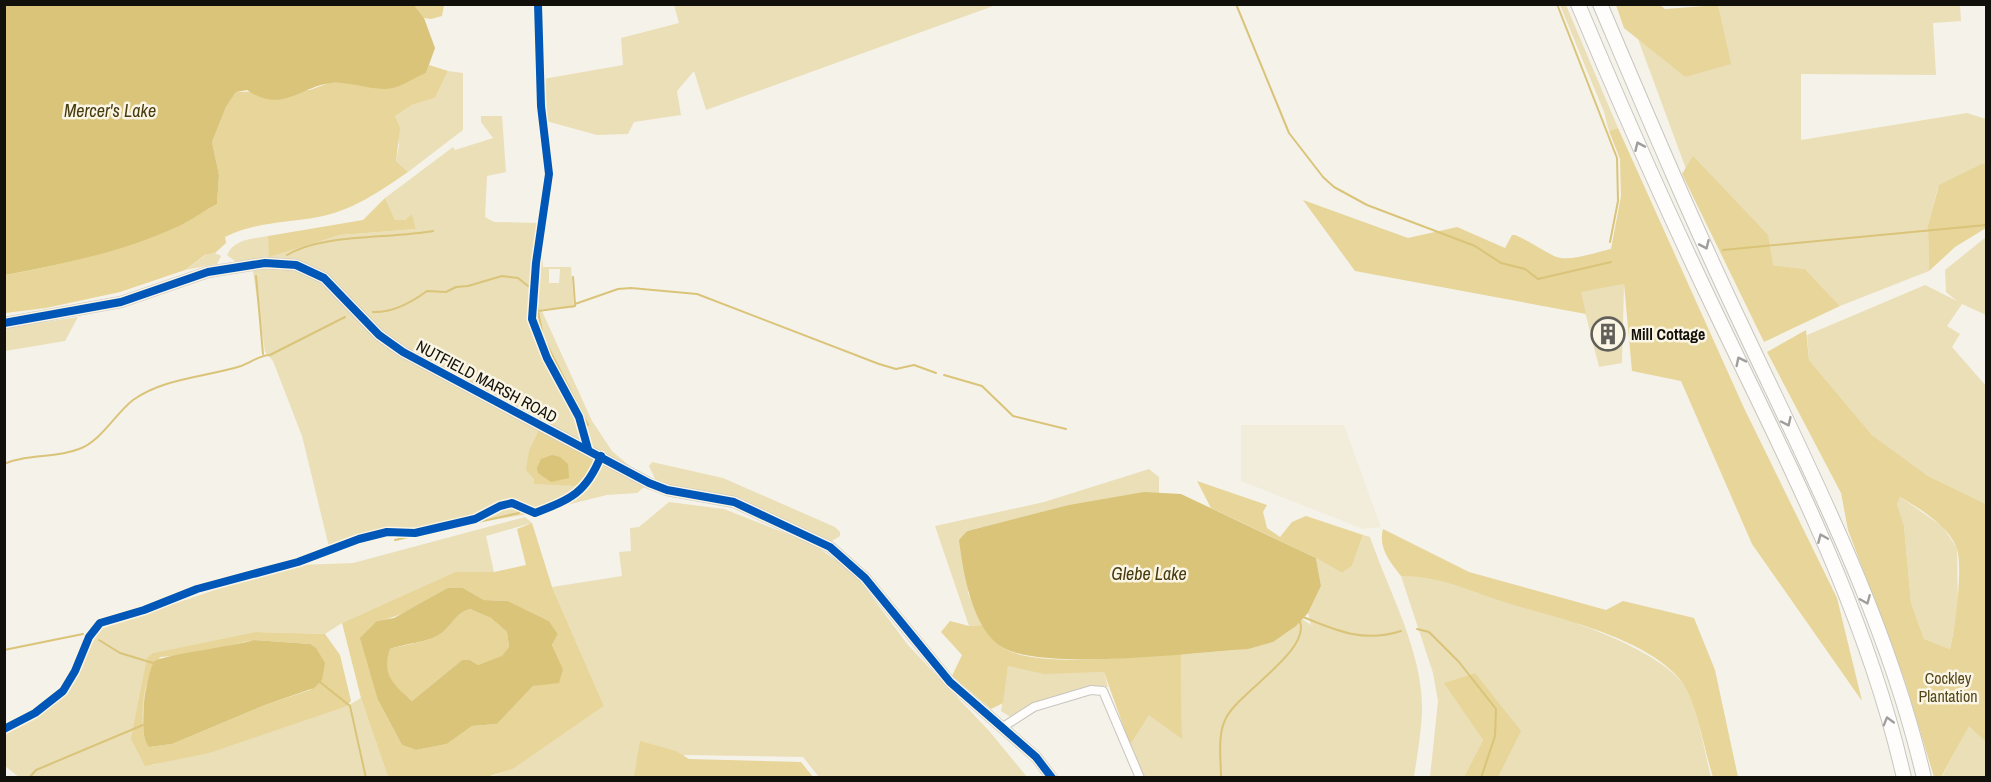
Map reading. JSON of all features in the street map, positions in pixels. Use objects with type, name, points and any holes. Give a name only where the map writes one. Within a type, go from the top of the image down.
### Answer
[{"type":"highway","points":[[1578,4],[1662,200],[1807,501],[1866,643],[1904,777]]},
{"type":"highway","points":[[1600,4],[1685,202],[1811,472],[1885,643],[1924,777]]},
{"type":"street","name":"NUTFIELD MARSH ROAD","points":[[4,323],[121,302],[170,283],[208,272],[273,263],[306,268],[332,285],[379,335],[418,361],[649,483],[667,490],[734,502],[830,547],[861,573],[950,682],[1036,757],[1052,777]]},
{"type":"street","points":[[1003,727],[1034,707],[1091,690],[1103,692],[1140,777]]},
{"type":"shaded area","points":[[674,4],[996,5],[706,110],[694,71],[677,91],[681,115],[634,122],[628,134],[597,135],[546,121],[543,79],[623,65],[621,38],[679,23]]},
{"type":"shaded area","points":[[1560,5],[1566,5],[1618,128],[1609,131],[1604,112]]},
{"type":"shaded area","points":[[1718,5],[1960,5],[1961,21],[1933,23],[1936,75],[1801,74],[1801,140],[1967,113],[1986,119],[1986,164],[1938,187],[1928,225],[1929,271],[1840,306],[1805,269],[1773,265],[1694,157],[1686,169],[1638,39],[1685,77],[1720,16]]},
{"type":"shaded area","points":[[448,71],[463,73],[463,130],[408,172],[396,161],[399,146],[395,116],[412,105],[435,98]]},
{"type":"shaded area","points":[[481,116],[502,116],[506,172],[487,176],[485,217],[494,222],[539,223],[543,267],[571,267],[574,308],[541,309],[592,421],[612,451],[649,483],[637,493],[607,495],[530,514],[329,547],[302,436],[273,361],[265,352],[252,265],[267,257],[236,262],[227,255],[239,243],[268,236],[270,256],[340,235],[416,229],[412,215],[405,220],[395,220],[385,198],[453,147],[455,150],[493,138],[481,122]],"holes":[[[549,269],[560,269],[559,283],[549,283]]]},
{"type":"shaded area","points":[[1986,237],[1986,315],[1962,304],[1947,326],[1960,334],[1952,347],[1986,386],[1986,504],[1928,476],[1872,435],[1809,360],[1807,335],[1925,285],[1957,301],[1946,292],[1945,270]]},
{"type":"shaded area","points":[[215,253],[221,256],[217,264],[185,270],[206,255]]},
{"type":"shaded area","points":[[1624,284],[1622,363],[1599,367],[1580,292]]},
{"type":"shaded area","points":[[78,317],[65,341],[5,351],[5,328]]},
{"type":"shaded area","points":[[1241,425],[1344,425],[1381,527],[1363,529],[1241,481]]},
{"type":"shaded area","points":[[652,462],[723,478],[835,527],[840,532],[840,536],[827,544],[746,503],[705,491],[657,483],[649,466]]},
{"type":"shaded area","points":[[1149,469],[1159,477],[1159,493],[1087,503],[966,531],[968,593],[983,625],[969,626],[935,526],[1044,502]]},
{"type":"shaded area","points":[[1900,497],[1942,526],[1957,548],[1958,606],[1950,649],[1924,639],[1911,603],[1904,526],[1897,504]]},
{"type":"shaded area","points":[[669,502],[724,509],[813,544],[855,574],[908,645],[990,732],[1027,777],[819,777],[803,757],[685,755],[647,777],[487,778],[513,769],[604,706],[552,587],[622,576],[619,552],[631,551],[630,528],[639,527]]},
{"type":"shaded area","points":[[525,517],[532,523],[486,536],[494,572],[455,572],[342,623],[325,634],[255,632],[154,653],[152,765],[347,706],[361,698],[388,777],[20,778],[5,766],[5,733],[47,707],[66,691],[74,682],[101,629],[232,584],[300,565],[353,563]]},
{"type":"shaded area","points":[[1363,535],[1370,537],[1404,624],[1417,668],[1422,713],[1414,777],[1144,777],[1130,745],[1149,714],[1182,738],[1181,653],[1230,651],[1261,645],[1276,639],[1302,619],[1311,625],[1308,613],[1321,586],[1316,558],[1342,573],[1352,566]]},
{"type":"shaded area","points":[[1425,575],[1527,606],[1606,635],[1641,651],[1669,669],[1687,689],[1690,696],[1711,777],[1497,777],[1475,673],[1445,683],[1483,740],[1464,777],[1430,777],[1438,701],[1433,673],[1401,576]]},
{"type":"shaded area","points":[[1008,666],[1044,673],[1104,672],[1108,687],[1042,701],[1012,718],[1001,711]]},
{"type":"shaded area","points":[[1969,725],[1986,742],[1986,777],[1941,778]]},
{"type":"green space","points":[[414,5],[444,5],[442,16],[424,18]]},
{"type":"green space","points":[[1616,5],[1660,5],[1665,9],[1718,5],[1731,64],[1685,77],[1624,28]]},
{"type":"green space","points":[[429,65],[448,71],[435,98],[412,105],[395,116],[400,128],[396,161],[408,172],[376,193],[330,214],[247,228],[236,232],[225,237],[226,243],[215,253],[205,255],[185,270],[120,292],[46,308],[5,313],[5,275],[60,264],[114,249],[166,229],[217,204],[219,175],[212,142],[226,107],[236,92],[310,90],[329,83],[355,83],[377,88],[426,73]]},
{"type":"green space","points":[[1618,128],[1744,408],[1837,598],[1862,701],[1752,544],[1681,381],[1632,371],[1624,284],[1581,292],[1586,314],[1355,271],[1303,200],[1408,238],[1457,227],[1505,248],[1512,235],[1515,235],[1560,258],[1582,256],[1611,249],[1621,196],[1620,159],[1609,131]]},
{"type":"green space","points":[[1693,156],[1768,235],[1773,265],[1805,269],[1840,306],[1764,342],[1682,174]]},
{"type":"green space","points":[[1986,164],[1986,228],[1955,247],[1929,271],[1928,225],[1939,185]]},
{"type":"green space","points":[[385,198],[395,220],[405,220],[412,214],[416,229],[340,235],[269,257],[268,236],[363,220]]},
{"type":"green space","name":"Cockley Plantation","points":[[1806,330],[1809,360],[1872,435],[1928,476],[1986,504],[1986,742],[1969,726],[1941,777],[1934,777],[1905,681],[1848,530],[1841,493],[1767,352]],"holes":[[[1900,497],[1939,524],[1956,546],[1959,581],[1950,649],[1924,639],[1911,603],[1904,526],[1897,504]]]},
{"type":"green space","points":[[540,428],[589,456],[593,462],[582,486],[534,484],[534,479],[526,470],[529,451]]},
{"type":"green space","points":[[1197,481],[1267,505],[1263,512],[1267,528],[1280,537],[1292,522],[1306,516],[1363,535],[1352,566],[1342,573],[1316,558],[1211,508]]},
{"type":"green space","points":[[532,523],[552,587],[604,706],[513,769],[487,777],[388,777],[361,698],[342,623],[455,572],[494,572],[526,565],[517,529]],"holes":[[[463,588],[484,600],[508,601],[549,621],[558,634],[552,645],[563,669],[543,684],[533,686],[497,724],[472,726],[447,744],[416,750],[402,745],[378,700],[377,621],[399,615],[441,595]]]},
{"type":"green space","points":[[1383,529],[1469,572],[1606,610],[1623,601],[1694,618],[1715,670],[1738,777],[1713,777],[1691,698],[1674,673],[1655,658],[1633,645],[1581,625],[1429,578],[1401,576],[1384,549]]},
{"type":"green space","points":[[470,609],[491,618],[507,632],[509,647],[502,657],[478,665],[470,660],[462,660],[412,701],[394,684],[388,672],[387,658],[390,649],[437,636],[460,614]]},
{"type":"green space","points":[[950,621],[969,626],[983,625],[1001,646],[1036,658],[1087,660],[1181,653],[1182,739],[1149,715],[1130,745],[1104,672],[1044,674],[1008,666],[1003,703],[991,709],[952,676],[962,655],[941,632]]},
{"type":"green space","points":[[255,632],[325,634],[340,655],[351,701],[347,706],[209,753],[145,766],[131,739],[147,658],[153,653]],"holes":[[[253,640],[310,644],[322,680],[310,690],[265,705],[172,744],[149,747],[144,736],[142,722],[144,694],[160,657],[196,654]]]},
{"type":"green space","points":[[1475,673],[1521,731],[1498,777],[1464,777],[1483,740],[1444,683]]},
{"type":"green space","points":[[640,741],[676,751],[689,759],[801,762],[813,777],[634,777]]},
{"type":"water","name":"Mercer's Lake","points":[[5,5],[414,5],[424,18],[435,48],[426,73],[386,89],[331,83],[290,97],[270,100],[247,90],[236,92],[226,107],[212,142],[219,175],[217,204],[181,225],[139,242],[72,261],[5,275]]},
{"type":"water","points":[[552,455],[560,457],[568,464],[569,478],[551,482],[538,473],[537,468],[541,459]]},
{"type":"water","name":"Glebe Lake","points":[[1144,492],[1181,494],[1316,558],[1321,586],[1308,613],[1296,626],[1273,642],[1248,649],[1120,659],[1050,658],[1022,654],[1002,647],[992,639],[976,614],[966,583],[959,540],[967,531],[1069,505]]},
{"type":"water","points":[[448,588],[463,588],[484,600],[508,601],[549,621],[558,634],[552,645],[563,669],[559,683],[533,686],[497,724],[472,726],[447,744],[416,750],[402,745],[378,700],[360,638],[377,621],[394,618]],"holes":[[[470,609],[491,618],[507,632],[509,647],[502,656],[478,665],[470,660],[462,660],[412,701],[391,678],[387,666],[390,649],[437,636],[460,614]]]},
{"type":"water","points":[[253,640],[310,644],[316,648],[325,663],[322,680],[314,688],[265,705],[172,744],[149,747],[146,743],[143,722],[148,683],[154,662],[169,656]]},
{"type":"waterway","points":[[1236,4],[1289,133],[1323,177],[1334,187],[1367,205],[1475,246],[1501,263],[1525,269],[1538,279],[1611,262]]},
{"type":"waterway","points":[[1557,4],[1617,158],[1618,201],[1610,242]]},
{"type":"waterway","points":[[1723,250],[1986,225]]},
{"type":"waterway","points":[[287,255],[319,243],[433,231]]},
{"type":"waterway","points":[[256,276],[263,354]]},
{"type":"waterway","points":[[373,312],[387,311],[402,306],[427,291],[446,292],[456,287],[468,286],[502,276],[518,278],[528,286]]},
{"type":"waterway","points":[[573,277],[575,304]]},
{"type":"waterway","points":[[538,311],[575,306],[575,304],[618,289],[631,288],[697,294],[879,364],[896,369],[914,365],[936,373]]},
{"type":"waterway","points":[[533,306],[534,294]]},
{"type":"waterway","points":[[537,306],[543,337],[588,425]]},
{"type":"waterway","points":[[4,464],[23,458],[60,454],[79,449],[94,440],[126,406],[145,393],[172,382],[228,370],[259,357],[270,355],[345,317]]},
{"type":"waterway","points":[[944,375],[982,386],[1013,416],[1066,429]]},
{"type":"waterway","points":[[395,540],[519,513]]},
{"type":"waterway","points":[[1303,617],[1339,631],[1363,636],[1401,631]]},
{"type":"waterway","points":[[1221,778],[1220,739],[1226,718],[1244,696],[1272,671],[1294,646],[1300,633],[1300,622]]},
{"type":"waterway","points":[[1417,629],[1429,632],[1459,662],[1496,709],[1495,736],[1481,778]]},
{"type":"waterway","points":[[4,650],[83,634]]},
{"type":"waterway","points":[[99,640],[120,653],[153,663]]},
{"type":"waterway","points":[[320,682],[350,706],[366,778]]},
{"type":"waterway","points":[[29,778],[36,770],[143,725]]},
{"type":"cycle path","points":[[538,4],[541,106],[549,174],[536,263],[532,319],[547,358],[579,417],[588,449]]},
{"type":"cycle path","points":[[4,323],[121,302],[208,272],[265,263],[296,265],[324,278],[379,335],[403,352],[649,483],[667,490],[734,502],[830,547],[865,578],[950,682],[1036,757],[1052,778]]},
{"type":"cycle path","points":[[4,729],[35,713],[63,691],[75,671],[89,637],[100,623],[144,610],[197,589],[298,562],[359,539],[387,532],[415,533],[475,519],[500,506],[512,503],[535,513],[568,499],[583,487],[601,456]]},
{"type":"place","name":"Mill Cottage","points":[[1608,334]]}]
